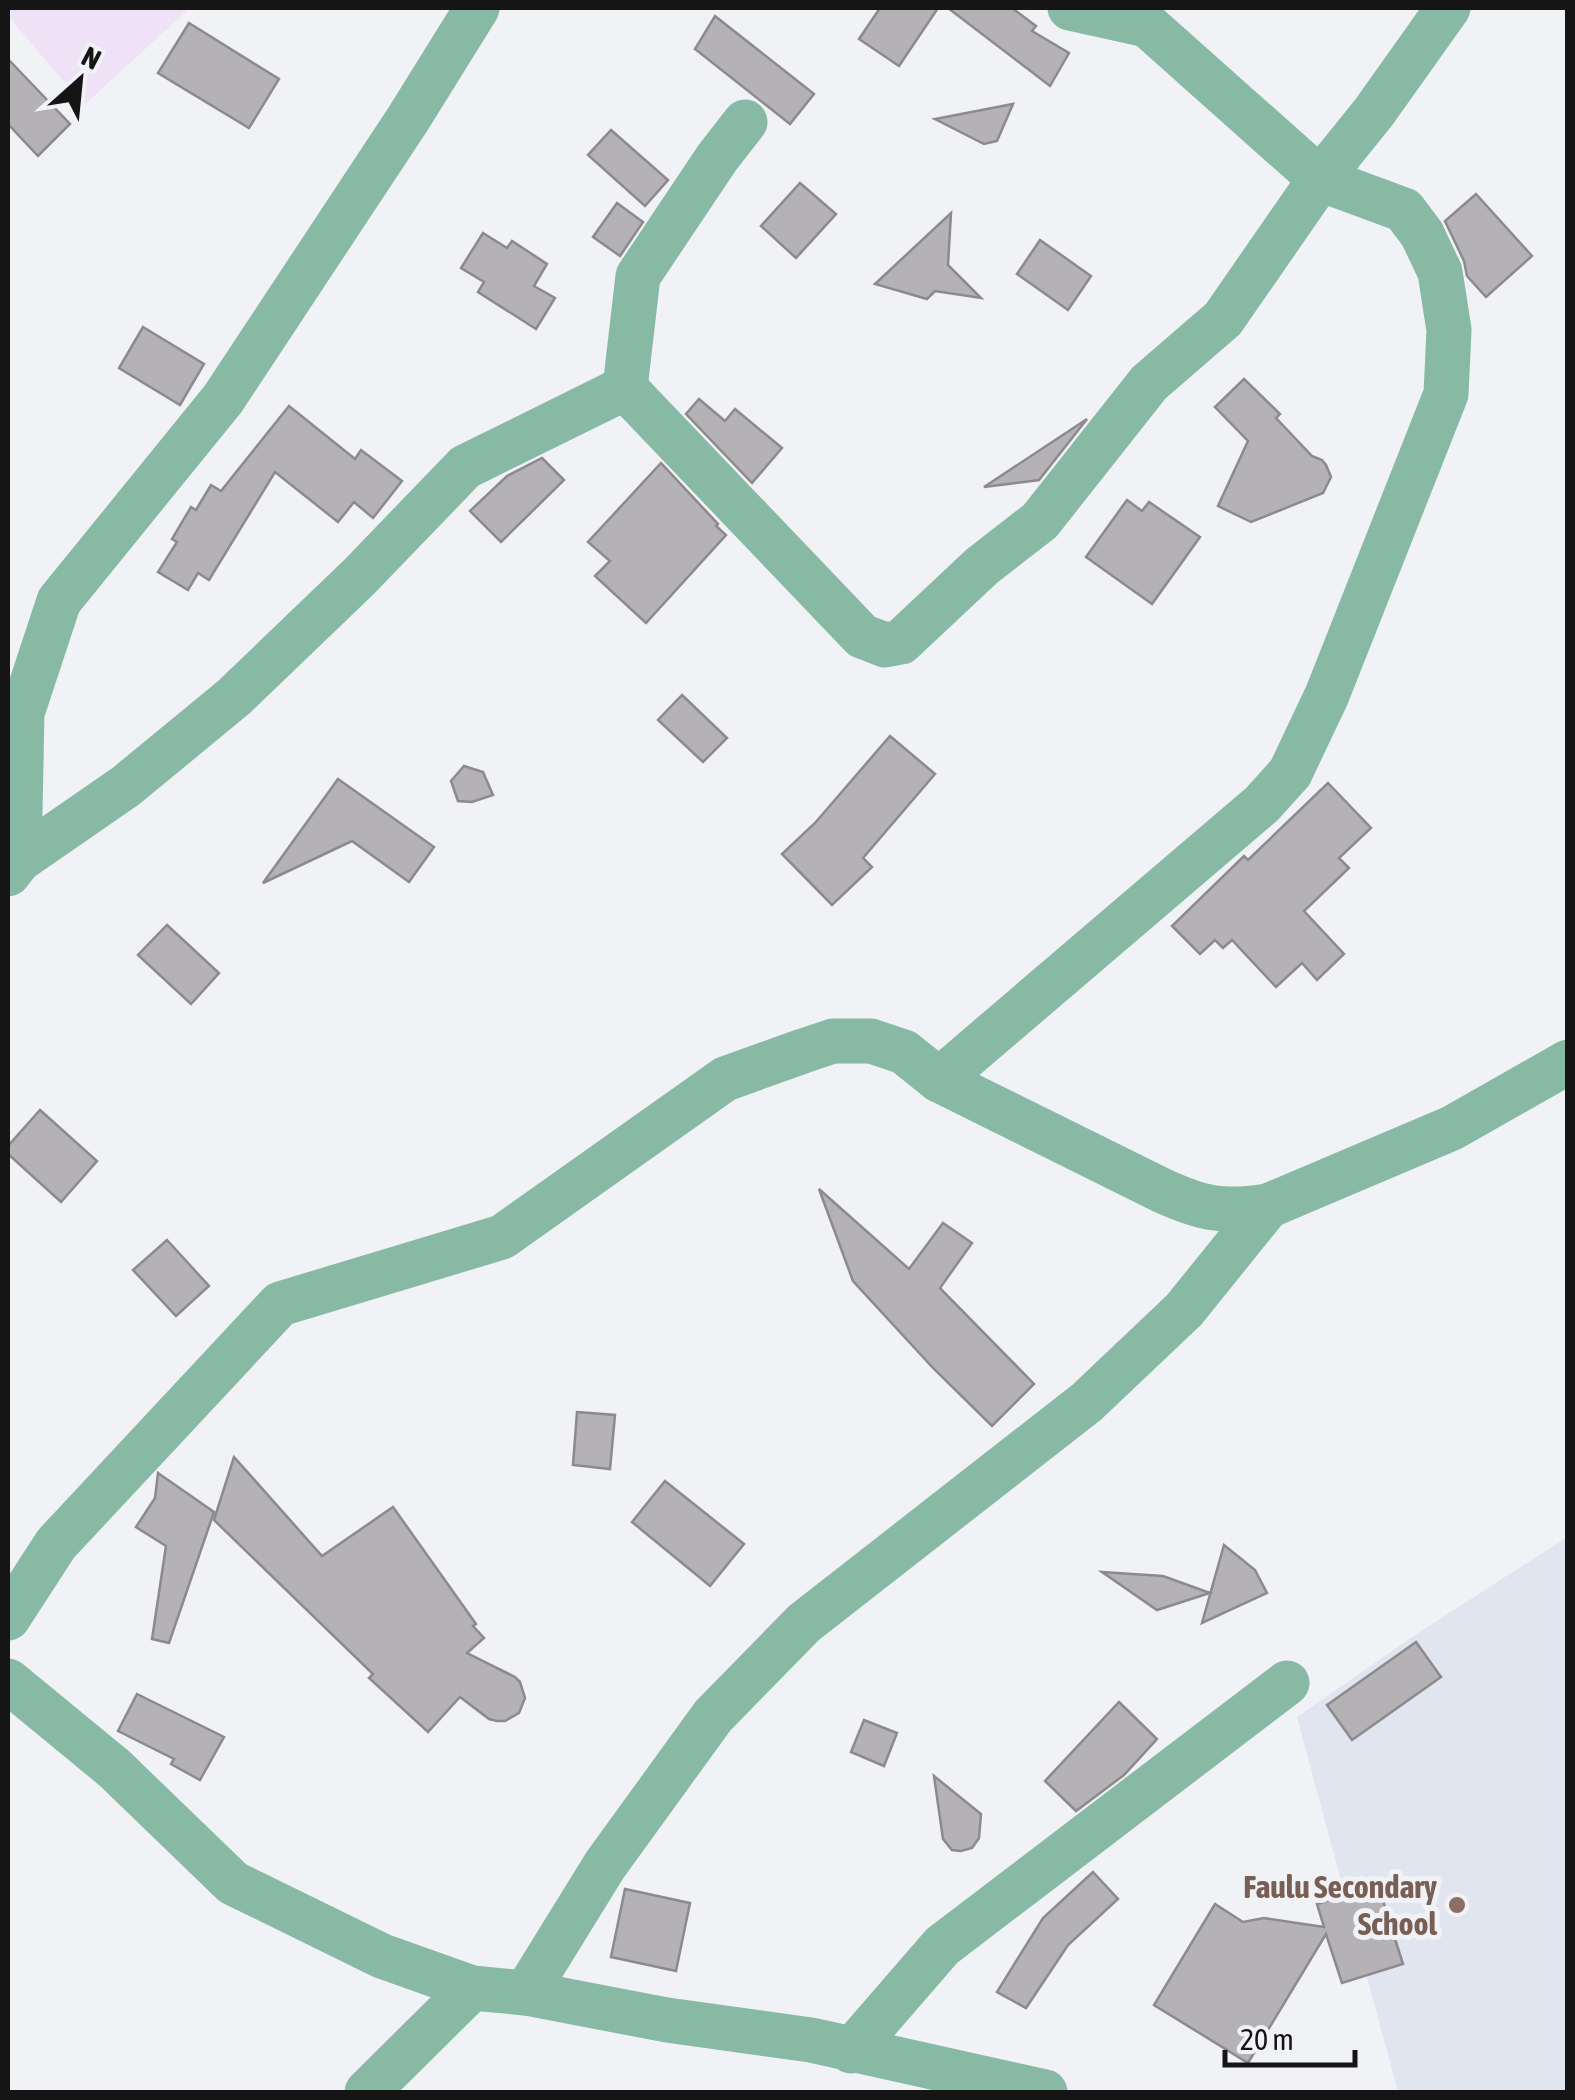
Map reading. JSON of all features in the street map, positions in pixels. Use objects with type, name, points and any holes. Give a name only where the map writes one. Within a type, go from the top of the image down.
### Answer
[{"type":"street","points":[[13,867],[22,713],[59,601],[222,399],[477,8]]},
{"type":"street","points":[[939,1080],[1262,804],[1290,772],[1326,695],[1446,394],[1449,330],[1440,272],[1422,234],[1404,210],[1320,179],[1147,25],[1070,8]]},
{"type":"street","points":[[625,388],[862,636],[884,645],[901,642],[982,566],[1040,520],[1149,383],[1223,319],[1320,179],[1374,112],[1448,8]]},
{"type":"street","points":[[625,388],[638,276],[745,122]]},
{"type":"street","points":[[13,867],[126,786],[234,697],[465,466],[625,388]]},
{"type":"street","points":[[8,1618],[56,1544],[280,1304],[502,1237],[725,1079],[803,1051],[833,1041],[870,1041],[904,1052],[939,1080],[1188,1202],[1216,1210],[1268,1206],[1452,1128],[1568,1062]]},
{"type":"street","points":[[526,1994],[605,1865],[713,1716],[804,1624],[1087,1402],[1184,1310],[1268,1206]]},
{"type":"street","points":[[8,1681],[115,1769],[232,1884],[382,1956],[472,1988],[810,2040],[1045,2092]]},
{"type":"street","points":[[851,2051],[942,1946],[1287,1683]]},
{"type":"street","points":[[368,2092],[472,1988]]},
{"type":"shaded area","points":[[8,8],[190,8],[84,105],[8,16]]},
{"type":"shaded area","name":"Faulu Secondary School","points":[[1567,1537],[1567,2092],[1398,2092],[1297,1717]]},
{"type":"building","points":[[880,8],[938,8],[899,66],[859,39]]},
{"type":"building","points":[[948,8],[1012,8],[1036,26],[1032,31],[1069,53],[1050,86]]},
{"type":"building","points":[[715,16],[814,94],[790,124],[695,49]]},
{"type":"building","points":[[189,23],[279,79],[249,128],[158,73]]},
{"type":"building","points":[[8,59],[70,124],[38,156],[8,124]]},
{"type":"building","points":[[1013,104],[997,141],[984,144],[935,119]]},
{"type":"building","points":[[611,130],[668,180],[645,206],[588,155]]},
{"type":"building","points":[[800,183],[836,214],[796,258],[761,226]]},
{"type":"building","points":[[1476,194],[1532,256],[1486,297],[1467,276],[1445,221]]},
{"type":"building","points":[[617,203],[643,222],[620,256],[593,237]]},
{"type":"building","points":[[951,213],[948,265],[981,298],[935,291],[927,299],[875,284]]},
{"type":"building","points":[[483,233],[507,248],[512,241],[547,264],[534,286],[555,298],[536,329],[478,292],[484,282],[461,268]]},
{"type":"building","points":[[1040,240],[1091,276],[1068,310],[1017,274]]},
{"type":"building","points":[[143,327],[204,364],[180,405],[119,368]]},
{"type":"building","points":[[1244,379],[1280,414],[1276,418],[1312,456],[1322,460],[1331,477],[1323,493],[1251,522],[1218,506],[1248,441],[1215,407]]},
{"type":"building","points":[[699,399],[725,421],[735,409],[782,448],[752,483],[686,414]]},
{"type":"building","points":[[289,406],[355,459],[361,450],[402,481],[373,518],[354,502],[338,522],[275,472],[209,580],[198,573],[188,590],[158,572],[177,542],[172,539],[191,507],[196,510],[211,485],[221,491]]},
{"type":"building","points":[[1087,419],[1039,480],[984,487]]},
{"type":"building","points":[[542,458],[564,480],[501,542],[470,511],[507,476]]},
{"type":"building","points":[[661,463],[726,535],[646,623],[595,576],[610,561],[588,542]]},
{"type":"building","points":[[1127,500],[1142,511],[1149,502],[1200,537],[1152,604],[1086,557]]},
{"type":"building","points":[[682,695],[727,738],[703,762],[658,720]]},
{"type":"building","points":[[890,736],[935,774],[863,858],[872,867],[832,905],[782,854],[815,823]]},
{"type":"building","points":[[464,766],[483,772],[493,795],[472,802],[458,801],[451,781]]},
{"type":"building","points":[[338,779],[434,847],[409,882],[352,841],[263,883]]},
{"type":"building","points":[[1328,783],[1371,828],[1339,858],[1349,868],[1304,911],[1344,954],[1317,980],[1302,963],[1276,987],[1232,940],[1223,948],[1215,940],[1200,954],[1172,926]]},
{"type":"building","points":[[167,925],[219,973],[191,1004],[138,955]]},
{"type":"building","points":[[40,1110],[97,1161],[61,1202],[8,1154],[8,1146]]},
{"type":"building","points":[[819,1189],[909,1269],[943,1223],[972,1243],[940,1288],[1034,1384],[992,1426],[853,1281]]},
{"type":"building","points":[[167,1240],[209,1286],[176,1316],[133,1270]]},
{"type":"building","points":[[577,1412],[615,1415],[610,1469],[573,1465]]},
{"type":"building","points":[[234,1457],[322,1556],[393,1507],[484,1638],[467,1653],[520,1682],[525,1698],[519,1713],[505,1721],[489,1719],[460,1697],[428,1732],[369,1678],[373,1674],[214,1520]]},
{"type":"building","points":[[158,1473],[214,1512],[169,1643],[152,1639],[166,1546],[136,1527],[155,1498]]},
{"type":"building","points":[[665,1481],[744,1544],[710,1586],[632,1522]]},
{"type":"building","points":[[1224,1545],[1255,1570],[1267,1593],[1202,1623]]},
{"type":"building","points":[[1102,1572],[1163,1576],[1210,1593],[1157,1610]]},
{"type":"building","points":[[1416,1642],[1441,1677],[1352,1740],[1327,1705]]},
{"type":"building","points":[[137,1694],[224,1737],[200,1780],[171,1764],[174,1759],[118,1731]]},
{"type":"building","points":[[1119,1702],[1157,1739],[1124,1775],[1076,1811],[1045,1781]]},
{"type":"building","points":[[864,1720],[897,1733],[884,1766],[851,1752]]},
{"type":"building","points":[[934,1776],[981,1814],[979,1838],[972,1848],[952,1850],[943,1839]]},
{"type":"building","points":[[1093,1872],[1118,1899],[1068,1945],[1026,2008],[997,1992],[1043,1918]]},
{"type":"building","points":[[1378,1885],[1403,1964],[1342,1983],[1326,1934],[1248,2063],[1154,2005],[1215,1904],[1243,1922],[1264,1918],[1324,1927],[1317,1904]]},
{"type":"building","points":[[625,1889],[690,1903],[676,1971],[611,1957]]},
{"type":"place","name":"Faulu Secondary School","points":[[1457,1905]]}]
